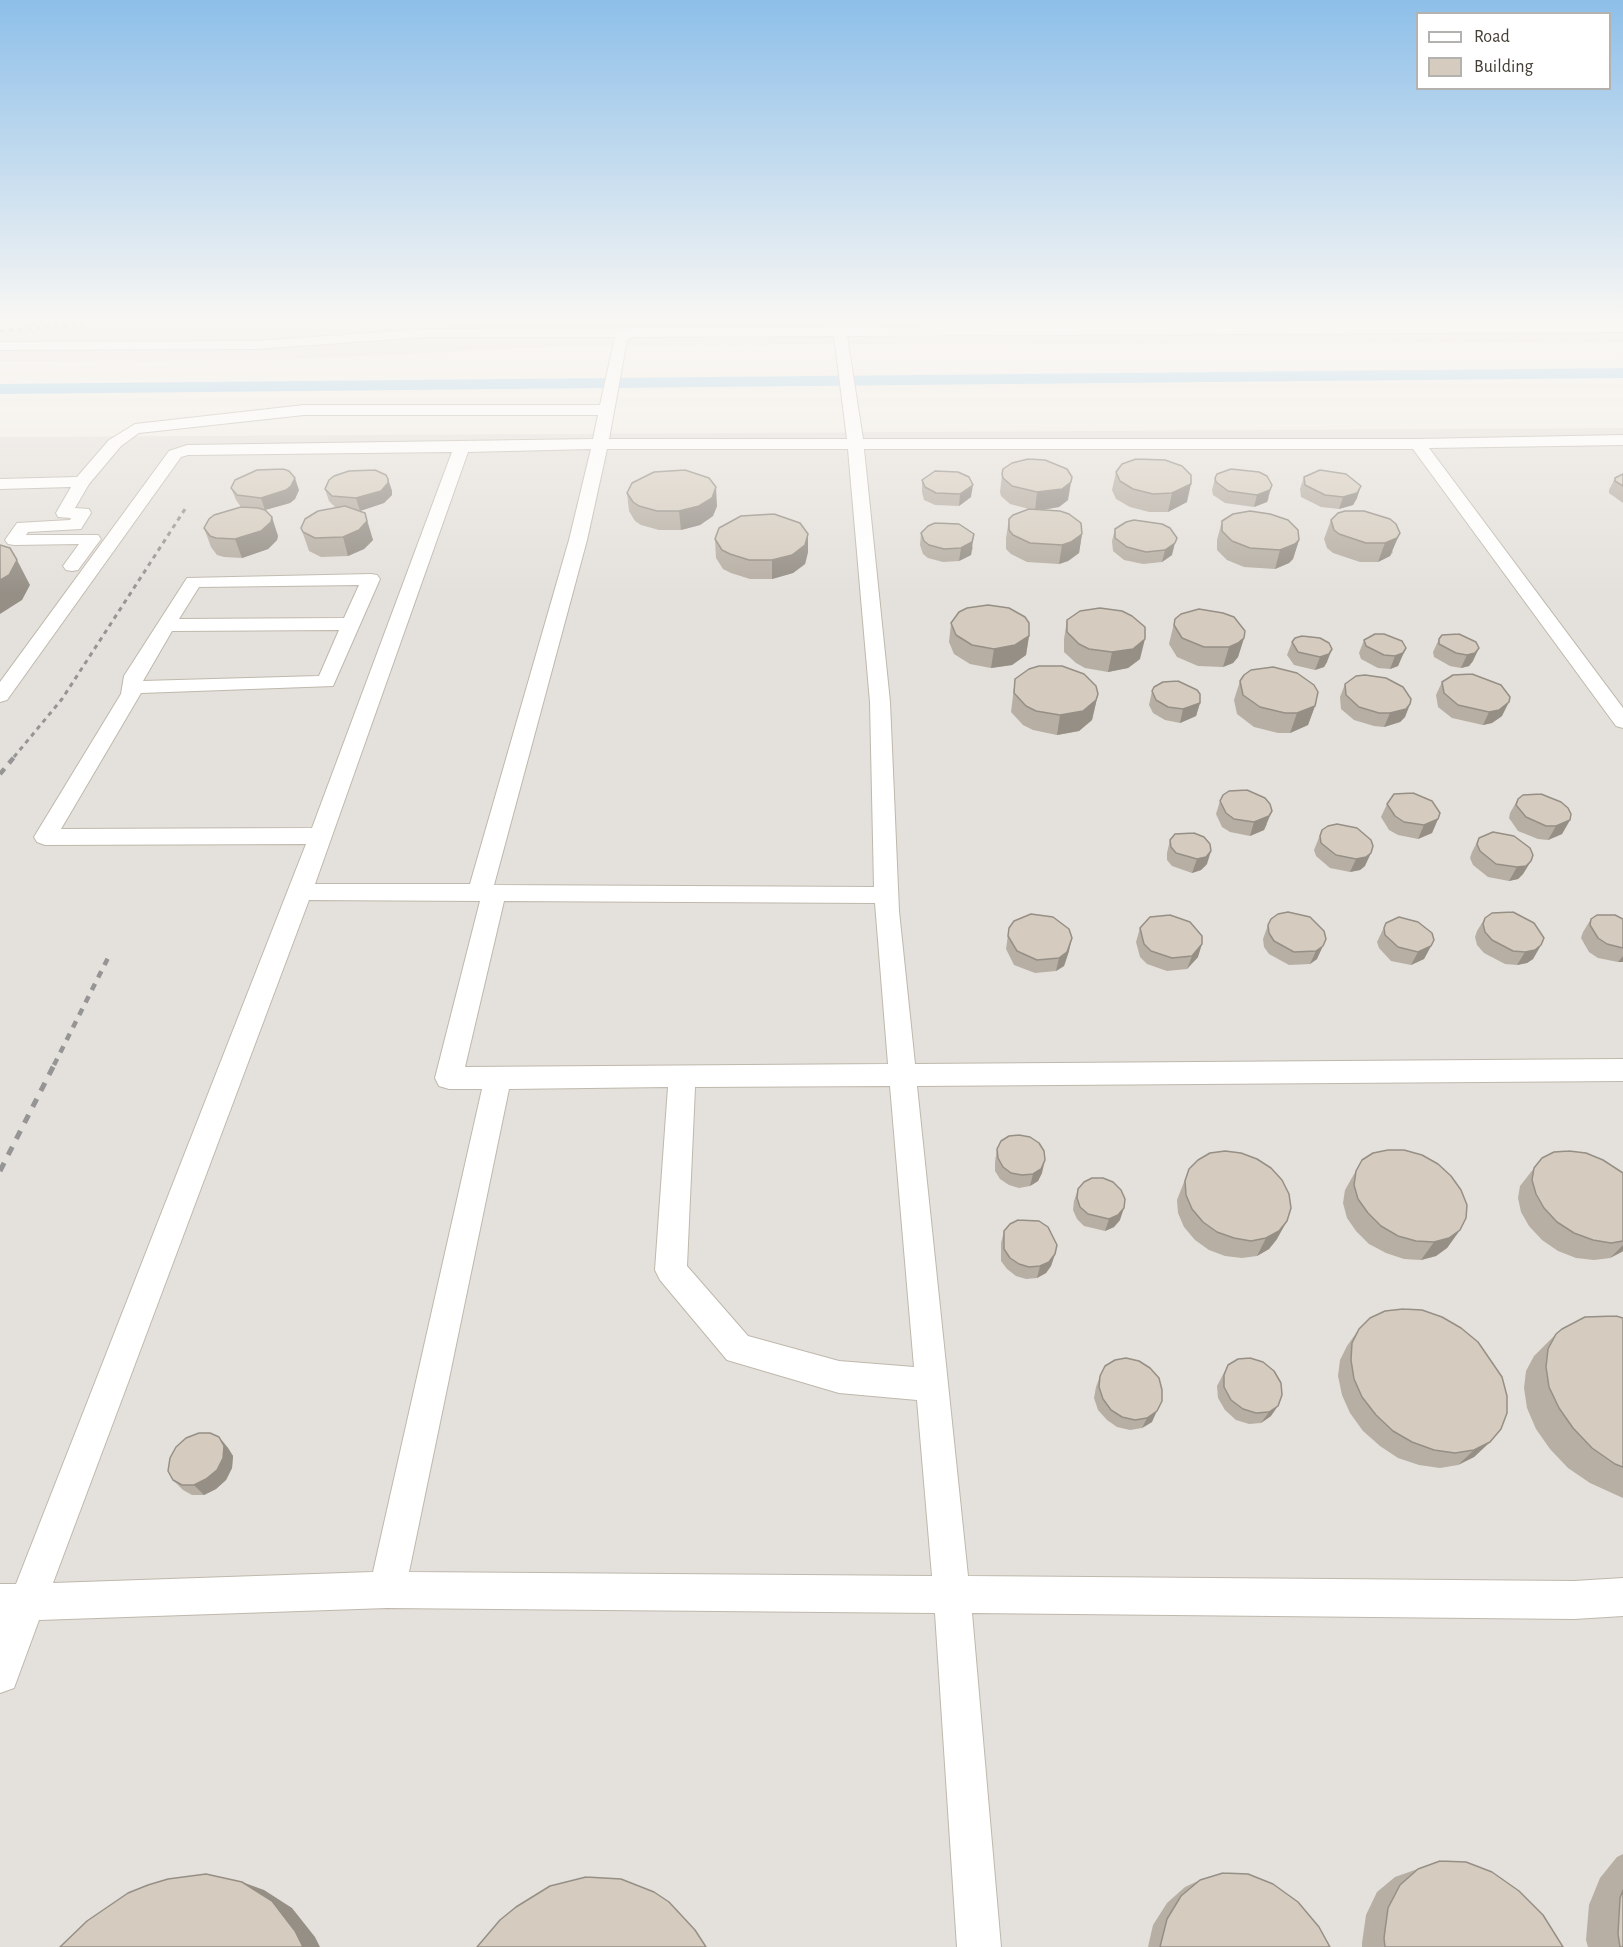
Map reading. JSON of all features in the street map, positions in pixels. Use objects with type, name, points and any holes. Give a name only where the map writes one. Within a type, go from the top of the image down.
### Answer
[{"type":"street","points":[[0,666],[92,539],[14,540],[23,527],[75,525],[83,513],[64,513],[82,482],[115,443],[135,429],[287,412]]},
{"type":"street","points":[[606,412],[578,540],[487,893],[449,1078],[1623,1070]]},
{"type":"street","points":[[851,412],[880,702],[886,896],[952,1595],[979,1947]]},
{"type":"street","points":[[0,696],[175,454],[187,450],[600,444],[1418,444],[1623,440]]},
{"type":"street","points":[[1418,444],[1623,722]]},
{"type":"street","points":[[0,1674],[13,1603],[300,892],[462,447]]},
{"type":"street","points":[[0,484],[82,482]]},
{"type":"street","points":[[132,687],[326,682],[371,579],[193,582],[134,676],[132,687],[131,694],[45,837],[320,836]]},
{"type":"street","points":[[165,625],[351,624]]},
{"type":"street","points":[[300,892],[886,896]]},
{"type":"street","points":[[387,1590],[498,1077]]},
{"type":"street","points":[[682,1077],[671,1270],[738,1349],[839,1377],[932,1385]]},
{"type":"street","points":[[13,1603],[387,1590],[1574,1600],[1623,1598]]},
{"type":"shaded area","points":[[1623,428],[1623,1947],[0,1947],[0,437]]},
{"type":"building","points":[[1028,459],[1045,460],[1067,469],[1072,477],[1071,482],[1062,489],[1037,492],[1012,486],[1003,478],[1003,469],[1012,463]]},
{"type":"building","points":[[1136,459],[1165,460],[1182,466],[1191,475],[1191,484],[1172,493],[1153,494],[1133,489],[1120,481],[1116,472],[1122,464]]},
{"type":"building","points":[[283,469],[289,471],[295,478],[286,490],[261,498],[237,495],[231,488],[235,480],[257,470]]},
{"type":"building","points":[[1231,469],[1259,472],[1267,476],[1272,485],[1270,490],[1257,495],[1228,491],[1216,482],[1215,478],[1217,474]]},
{"type":"building","points":[[375,470],[386,475],[388,479],[388,483],[381,491],[356,498],[332,496],[325,489],[329,480],[334,476],[349,471]]},
{"type":"building","points":[[685,470],[709,478],[716,487],[712,498],[699,506],[679,511],[657,511],[639,506],[627,493],[632,483],[654,472]]},
{"type":"building","points":[[1320,470],[1346,474],[1361,486],[1357,493],[1343,497],[1325,495],[1305,485],[1304,477]]},
{"type":"building","points":[[935,471],[958,472],[969,477],[973,485],[960,494],[936,493],[925,487],[922,480]]},
{"type":"building","points":[[1623,474],[1623,486],[1615,481],[1615,478]]},
{"type":"building","points":[[345,506],[365,513],[367,521],[359,530],[343,537],[315,538],[303,532],[301,528],[305,519],[318,511]]},
{"type":"building","points":[[241,507],[265,510],[272,517],[271,522],[261,531],[235,539],[210,536],[204,528],[214,515]]},
{"type":"building","points":[[1029,509],[1060,511],[1069,514],[1081,523],[1082,534],[1062,545],[1030,543],[1013,535],[1009,530],[1009,519]]},
{"type":"building","points":[[1250,511],[1288,520],[1298,530],[1299,540],[1280,550],[1250,548],[1232,541],[1222,531],[1222,521],[1233,514]]},
{"type":"building","points":[[1364,511],[1390,519],[1396,524],[1400,533],[1397,538],[1385,543],[1366,543],[1339,534],[1334,530],[1331,520],[1338,513]]},
{"type":"building","points":[[774,514],[800,523],[808,534],[805,545],[792,555],[772,560],[749,560],[722,550],[715,539],[719,528],[741,516]]},
{"type":"building","points":[[1134,520],[1162,524],[1170,528],[1177,538],[1175,543],[1165,550],[1146,552],[1127,547],[1115,538],[1115,529]]},
{"type":"building","points":[[935,523],[959,524],[974,534],[972,542],[961,548],[944,549],[929,545],[924,541],[921,533]]},
{"type":"building","points":[[0,545],[10,548],[17,560],[9,575],[0,580]]},
{"type":"building","points":[[988,605],[1009,608],[1025,617],[1029,623],[1029,636],[1015,645],[994,649],[972,645],[956,635],[951,623],[959,612],[967,608]]},
{"type":"building","points":[[1100,608],[1122,611],[1132,616],[1145,627],[1145,639],[1133,649],[1112,652],[1089,649],[1079,644],[1067,632],[1067,620],[1080,611]]},
{"type":"building","points":[[1199,609],[1234,617],[1245,631],[1244,638],[1229,647],[1204,647],[1182,638],[1174,625],[1175,619],[1181,614]]},
{"type":"building","points":[[1375,634],[1384,634],[1402,641],[1406,648],[1403,653],[1395,656],[1384,655],[1366,646],[1364,640]]},
{"type":"building","points":[[1459,634],[1476,642],[1479,648],[1475,653],[1467,655],[1456,653],[1439,644],[1442,635]]},
{"type":"building","points":[[1302,636],[1320,638],[1329,643],[1332,649],[1329,654],[1320,657],[1298,652],[1292,642],[1295,638]]},
{"type":"building","points":[[1039,666],[1062,666],[1084,674],[1096,686],[1098,694],[1096,700],[1083,711],[1060,715],[1036,711],[1026,706],[1014,693],[1015,679],[1029,669]]},
{"type":"building","points":[[1273,667],[1297,673],[1314,685],[1318,692],[1315,706],[1297,713],[1285,713],[1260,707],[1243,695],[1240,681],[1244,675],[1251,670]]},
{"type":"building","points":[[1472,674],[1501,685],[1510,697],[1509,702],[1499,710],[1489,712],[1458,705],[1444,693],[1442,682],[1453,675]]},
{"type":"building","points":[[1356,676],[1386,678],[1403,687],[1411,699],[1410,704],[1406,709],[1390,713],[1379,713],[1359,707],[1346,695],[1345,684]]},
{"type":"building","points":[[1178,681],[1197,690],[1200,694],[1200,703],[1183,709],[1168,707],[1156,700],[1152,691],[1154,687],[1163,682]]},
{"type":"building","points":[[1247,790],[1265,798],[1272,811],[1269,816],[1254,822],[1234,819],[1226,813],[1220,801],[1223,795],[1229,791]]},
{"type":"building","points":[[1413,793],[1432,801],[1440,813],[1438,819],[1424,825],[1404,822],[1395,816],[1387,804],[1394,794]]},
{"type":"building","points":[[1541,794],[1561,802],[1568,808],[1571,814],[1570,820],[1556,826],[1546,826],[1526,817],[1516,805],[1518,799],[1523,795]]},
{"type":"building","points":[[1337,824],[1357,828],[1371,840],[1373,846],[1371,853],[1366,857],[1356,859],[1336,855],[1321,843],[1322,830]]},
{"type":"building","points":[[1493,832],[1514,836],[1530,848],[1533,855],[1531,861],[1526,866],[1517,867],[1496,864],[1480,851],[1477,844],[1479,838]]},
{"type":"building","points":[[1194,833],[1204,837],[1210,844],[1211,851],[1206,857],[1197,859],[1176,853],[1171,847],[1170,840],[1175,834]]},
{"type":"building","points":[[1288,912],[1310,917],[1324,931],[1326,939],[1323,946],[1316,951],[1294,952],[1274,941],[1269,933],[1268,925],[1271,919],[1278,914]]},
{"type":"building","points":[[1513,912],[1534,923],[1544,938],[1535,950],[1513,951],[1492,940],[1485,932],[1483,924],[1485,918],[1492,913]]},
{"type":"building","points":[[1031,914],[1053,917],[1069,929],[1072,938],[1067,952],[1059,958],[1037,960],[1017,951],[1008,936],[1009,928],[1014,921]]},
{"type":"building","points":[[1170,915],[1190,922],[1202,936],[1202,944],[1192,956],[1172,958],[1151,951],[1144,944],[1140,928],[1150,917]]},
{"type":"building","points":[[1597,915],[1615,915],[1623,919],[1623,948],[1607,944],[1598,938],[1590,925],[1591,919]]},
{"type":"building","points":[[1399,917],[1418,922],[1432,933],[1434,940],[1431,946],[1418,952],[1398,947],[1385,935],[1384,928],[1386,923]]},
{"type":"building","points":[[1009,1136],[1030,1137],[1039,1143],[1044,1151],[1045,1160],[1041,1169],[1033,1174],[1011,1173],[1003,1167],[998,1158],[997,1149],[1001,1141]]},
{"type":"building","points":[[1404,1150],[1422,1155],[1438,1164],[1451,1176],[1461,1190],[1467,1205],[1466,1218],[1460,1230],[1449,1238],[1434,1242],[1416,1241],[1398,1236],[1381,1226],[1368,1213],[1358,1199],[1354,1185],[1356,1171],[1362,1160],[1373,1153]]},
{"type":"building","points":[[1225,1151],[1241,1153],[1257,1159],[1271,1168],[1282,1180],[1289,1194],[1291,1208],[1287,1221],[1279,1231],[1266,1238],[1251,1241],[1234,1238],[1217,1232],[1203,1222],[1192,1209],[1186,1195],[1185,1181],[1189,1169],[1210,1153]]},
{"type":"building","points":[[1554,1152],[1586,1153],[1603,1160],[1623,1173],[1623,1241],[1611,1243],[1593,1240],[1574,1233],[1557,1222],[1544,1208],[1536,1194],[1532,1180],[1534,1168],[1542,1158]]},
{"type":"building","points":[[1092,1178],[1103,1178],[1113,1182],[1121,1190],[1125,1199],[1124,1208],[1118,1215],[1109,1219],[1088,1214],[1080,1207],[1077,1198],[1078,1189]]},
{"type":"building","points":[[1018,1220],[1039,1221],[1048,1227],[1057,1245],[1055,1254],[1049,1262],[1029,1267],[1010,1258],[1004,1249],[1004,1231]]},
{"type":"building","points":[[1422,1310],[1442,1317],[1461,1328],[1478,1342],[1502,1377],[1507,1396],[1507,1413],[1501,1429],[1490,1442],[1474,1450],[1455,1453],[1434,1450],[1412,1442],[1393,1431],[1362,1397],[1354,1379],[1351,1360],[1352,1343],[1359,1329],[1370,1318],[1385,1311]]},
{"type":"building","points":[[1616,1316],[1623,1318],[1623,1467],[1592,1448],[1573,1428],[1559,1408],[1549,1387],[1546,1367],[1548,1349],[1556,1334],[1562,1329],[1585,1317]]},
{"type":"building","points":[[1126,1358],[1139,1361],[1159,1378],[1162,1401],[1157,1411],[1147,1418],[1135,1420],[1122,1417],[1111,1410],[1103,1399],[1099,1387],[1100,1376],[1105,1366],[1115,1360]]},
{"type":"building","points":[[1250,1358],[1263,1362],[1274,1371],[1281,1383],[1282,1395],[1278,1406],[1269,1412],[1256,1413],[1243,1409],[1231,1400],[1224,1387],[1224,1375],[1228,1365],[1238,1359]]},
{"type":"building","points":[[199,1433],[210,1433],[219,1437],[224,1446],[223,1458],[217,1470],[206,1479],[194,1485],[182,1485],[173,1480],[168,1471],[170,1458],[176,1447],[186,1438]]},
{"type":"building","points":[[1440,1861],[1466,1862],[1492,1872],[1519,1891],[1543,1915],[1563,1947],[1385,1947],[1388,1908],[1400,1885],[1418,1869]]},
{"type":"building","points":[[1223,1873],[1248,1874],[1273,1884],[1298,1902],[1319,1927],[1330,1947],[1160,1947],[1167,1919],[1181,1896],[1200,1880]]},
{"type":"building","points":[[206,1874],[242,1882],[272,1901],[295,1931],[303,1947],[60,1947],[87,1921],[128,1893],[168,1879]]},
{"type":"building","points":[[586,1877],[621,1879],[654,1892],[669,1902],[695,1930],[706,1947],[477,1947],[500,1920],[516,1907],[550,1886]]},
{"type":"building","points":[[1623,1890],[1623,1947],[1620,1947],[1618,1934],[1620,1898]]},
{"type":"railway","points":[[14,757],[62,699],[187,506]]},
{"type":"railway","points":[[0,774],[15,756]]},
{"type":"railway","points":[[54,1065],[109,956]]},
{"type":"railway","points":[[0,1171],[55,1063]]}]
